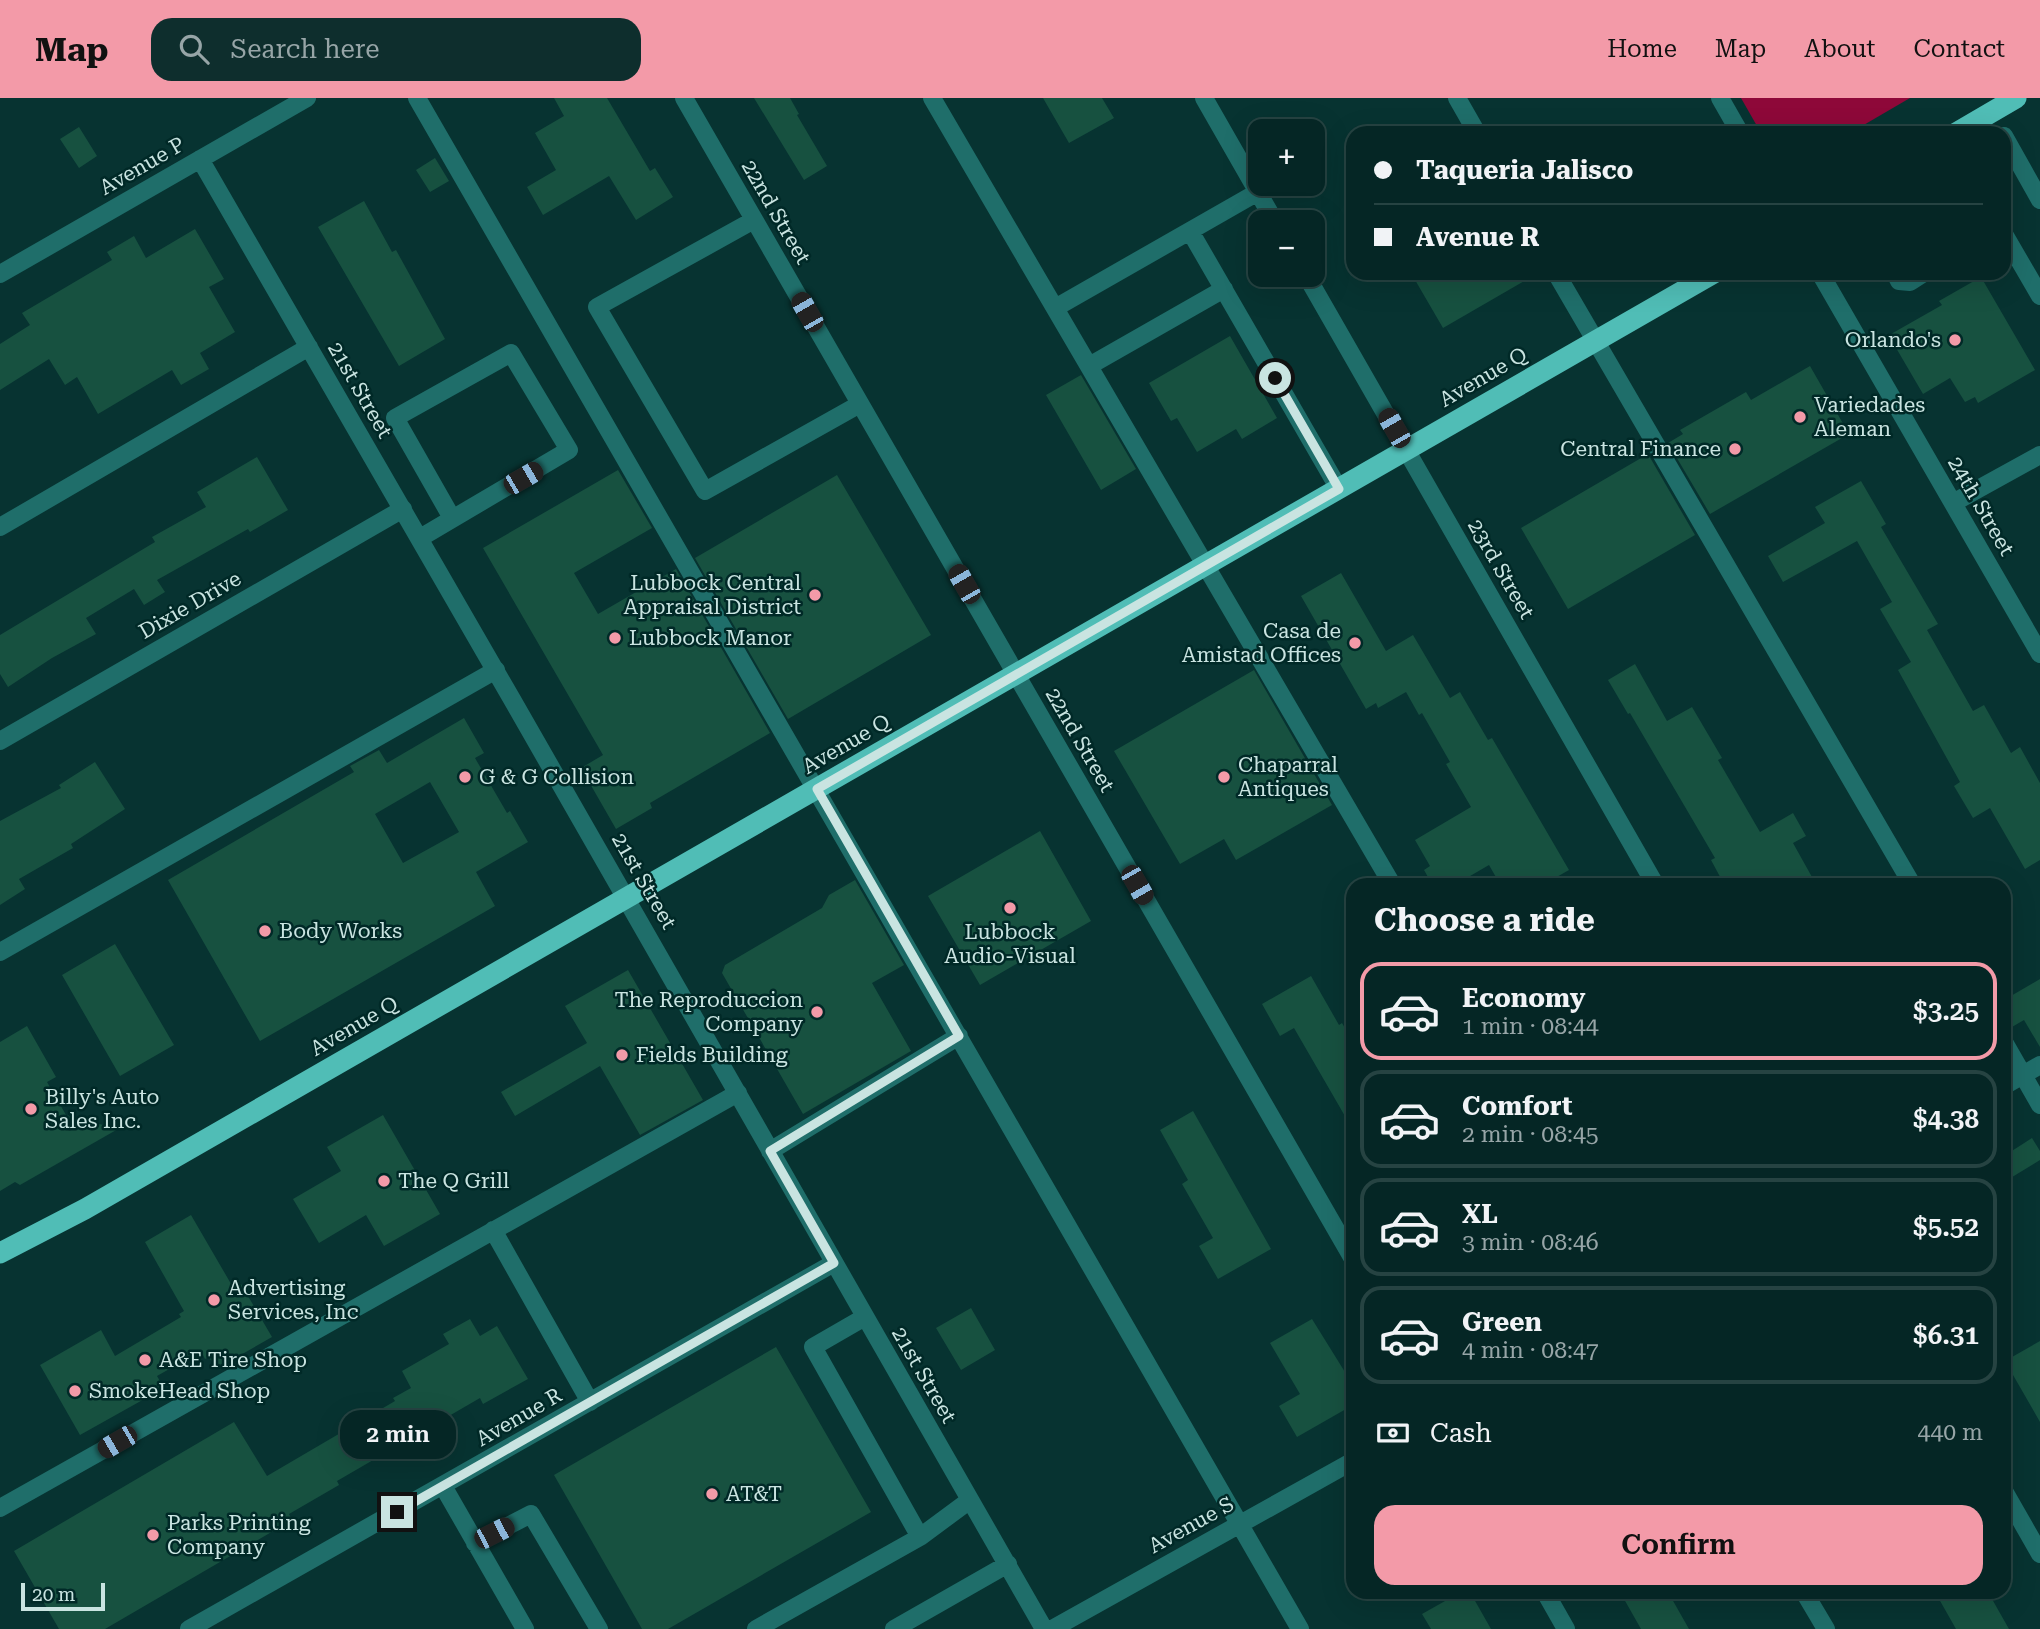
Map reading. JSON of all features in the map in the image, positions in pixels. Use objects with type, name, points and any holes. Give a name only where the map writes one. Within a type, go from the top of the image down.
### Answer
[{"type":"highway","points":[[1968,126],[2016,98]]},
{"type":"highway","name":"Avenue Q","points":[[0,1253],[97,1203],[1702,280]]},
{"type":"street","name":"Avenue P","points":[[0,274],[307,98]]},
{"type":"street","points":[[417,98],[1300,1629]]},
{"type":"street","name":"22nd Street","points":[[684,98],[1346,1247]]},
{"type":"street","points":[[932,98],[1388,878]]},
{"type":"street","points":[[1204,98],[1248,175]]},
{"type":"street","points":[[1457,98],[1473,126]]},
{"type":"street","points":[[1720,98],[1736,126]]},
{"type":"street","points":[[1990,113],[1998,126]]},
{"type":"street","points":[[2011,149],[2040,200]]},
{"type":"street","name":"21st Street","points":[[200,159],[627,898],[1044,1629]]},
{"type":"street","points":[[1055,308],[1251,196]]},
{"type":"street","points":[[754,220],[597,307],[705,491],[860,404]]},
{"type":"street","points":[[1190,231],[1339,489]]},
{"type":"street","points":[[2011,246],[2040,296]]},
{"type":"street","points":[[1560,280],[1908,878]]},
{"type":"street","name":"24th Street","points":[[1824,280],[2040,654]]},
{"type":"street","name":"23rd Street","points":[[1313,287],[1651,878]]},
{"type":"street","points":[[1089,366],[1224,289]]},
{"type":"street","points":[[0,527],[309,347]]},
{"type":"street","points":[[420,538],[569,450],[511,353],[395,418],[452,519]]},
{"type":"street","points":[[1953,503],[2040,455]]},
{"type":"street","name":"Dixie Drive","points":[[0,741],[403,509]]},
{"type":"street","points":[[0,952],[496,670]]},
{"type":"street","points":[[770,1151],[959,1036]]},
{"type":"street","points":[[2011,1054],[2040,1105]]},
{"type":"street","points":[[2011,1082],[2040,1065]]},
{"type":"street","points":[[0,1508],[737,1093]]},
{"type":"street","points":[[493,1230],[590,1402]]},
{"type":"street","name":"Avenue R","points":[[189,1629],[834,1263]]},
{"type":"street","points":[[865,1317],[813,1347],[920,1537]]},
{"type":"street","name":"Avenue S","points":[[1052,1629],[1346,1465]]},
{"type":"street","points":[[443,1486],[525,1629]]},
{"type":"street","points":[[756,1629],[920,1537],[970,1500]]},
{"type":"street","points":[[2011,1503],[2040,1553]]},
{"type":"street","points":[[475,1543],[531,1514],[599,1629]]},
{"type":"street","points":[[894,1629],[1008,1564]]},
{"type":"street","points":[[1549,1599],[1566,1629]]},
{"type":"street","points":[[1808,1599],[1826,1629]]},
{"type":"shaded area","points":[[1741,98],[1910,98],[1862,126],[1757,126]]},
{"type":"building","points":[[554,98],[607,98],[650,171],[655,168],[673,197],[636,220],[609,176],[543,215],[527,187],[556,170],[535,133],[564,116]]},
{"type":"building","points":[[754,98],[790,98],[827,166],[804,180]]},
{"type":"building","points":[[1043,98],[1102,98],[1114,118],[1069,143]]},
{"type":"building","points":[[79,127],[97,156],[79,168],[60,139]]},
{"type":"building","points":[[435,158],[449,181],[430,192],[416,170]]},
{"type":"building","points":[[364,201],[392,252],[396,250],[445,339],[399,366],[318,227]]},
{"type":"building","points":[[195,229],[224,279],[209,287],[235,332],[200,353],[209,369],[181,385],[172,370],[98,414],[77,377],[65,385],[49,359],[0,390],[0,344],[30,325],[22,313],[112,260],[107,252],[134,236],[146,258]]},
{"type":"building","points":[[1415,280],[1526,280],[1443,328]]},
{"type":"building","name":"Orlando's","points":[[1976,280],[1983,280],[2035,370],[1978,403],[1975,397],[1965,402],[1950,378],[1923,394],[1892,341],[1894,339],[1891,334],[1942,305],[1939,301]]},
{"type":"building","points":[[1230,336],[1277,418],[1242,439],[1236,429],[1197,452],[1177,418],[1171,421],[1149,383]]},
{"type":"building","points":[[1810,366],[1849,434],[1710,514],[1668,443],[1683,434],[1680,430],[1746,392],[1751,400]]},
{"type":"building","points":[[1081,375],[1136,469],[1101,490],[1046,395]]},
{"type":"building","points":[[1648,454],[1695,535],[1568,609],[1521,528]]},
{"type":"building","points":[[257,457],[288,510],[157,580],[165,592],[144,605],[134,589],[86,618],[96,634],[52,658],[8,687],[0,674],[0,635],[155,542],[152,537],[206,507],[197,492]]},
{"type":"building","name":"Lubbock Manor","points":[[618,470],[652,528],[574,573],[598,614],[676,569],[770,733],[650,803],[652,808],[616,829],[581,768],[603,755],[483,548]]},
{"type":"building","name":"Lubbock Central Appraisal District","points":[[837,475],[931,635],[788,719],[695,558]]},
{"type":"building","points":[[1861,481],[1886,524],[1881,527],[1938,624],[1927,630],[1973,711],[1984,705],[2011,753],[2020,747],[2040,783],[2040,860],[2025,869],[1990,808],[1973,818],[1954,786],[1960,782],[1898,670],[1911,662],[1880,609],[1892,602],[1857,541],[1783,582],[1768,556],[1825,523],[1815,507]]},
{"type":"building","points":[[1341,573],[1386,651],[1413,635],[1450,698],[1460,692],[1488,740],[1492,738],[1569,870],[1555,878],[1496,878],[1489,865],[1467,878],[1428,878],[1424,870],[1430,866],[1415,840],[1471,807],[1446,764],[1450,762],[1422,713],[1419,715],[1406,692],[1378,708],[1376,703],[1366,709],[1301,596]]},
{"type":"building","points":[[1635,664],[1667,721],[1692,707],[1722,758],[1718,760],[1760,832],[1793,813],[1806,836],[1793,843],[1813,878],[1721,878],[1711,860],[1715,858],[1608,680]]},
{"type":"building","name":"Chaparral Antiques","points":[[1254,670],[1332,805],[1236,860],[1224,839],[1180,864],[1114,751]]},
{"type":"building","points":[[464,718],[484,753],[475,758],[507,813],[510,811],[528,842],[476,872],[495,906],[260,1041],[168,880],[354,772],[350,766],[379,750],[387,763]],"holes":[[[430,782],[459,832],[403,863],[375,814]]]},
{"type":"building","points":[[95,762],[125,809],[71,844],[73,848],[19,879],[25,889],[0,905],[0,821],[61,788],[59,785]]},
{"type":"building","name":"Lubbock Audio-Visual","points":[[1040,831],[1091,921],[980,985],[928,896]]},
{"type":"building","name":"The Reproduccion Company","points":[[855,880],[904,965],[872,983],[911,1051],[803,1114],[722,973],[725,965],[822,908],[829,895]]},
{"type":"building","points":[[115,944],[174,1045],[120,1076],[62,975]]},
{"type":"building","name":"Fields Building","points":[[628,970],[703,1100],[640,1135],[600,1066],[515,1116],[501,1092],[587,1043],[565,1006]]},
{"type":"building","points":[[1311,976],[1339,1025],[1342,1023],[1346,1030],[1346,1118],[1294,1028],[1280,1036],[1262,1004]]},
{"type":"building","points":[[2040,979],[2040,1047],[2024,1020],[2012,1027],[2011,996]]},
{"type":"building","name":"Billy's Auto Sales Inc.","points":[[27,1026],[56,1077],[47,1082],[66,1115],[118,1129],[20,1185],[15,1182],[0,1191],[0,1042]]},
{"type":"building","points":[[1193,1111],[1271,1249],[1218,1279],[1199,1246],[1213,1238],[1182,1184],[1188,1180],[1160,1130]]},
{"type":"building","name":"The Q Grill","points":[[383,1115],[440,1214],[384,1246],[366,1215],[319,1243],[293,1199],[341,1171],[327,1147]]},
{"type":"building","points":[[2032,1138],[2040,1151],[2040,1160],[2011,1178],[2011,1152]]},
{"type":"building","points":[[191,1215],[234,1289],[241,1284],[272,1337],[216,1369],[209,1357],[205,1359],[201,1351],[157,1376],[164,1388],[80,1435],[40,1365],[101,1330],[115,1356],[181,1317],[179,1314],[184,1311],[145,1242]]},
{"type":"building","points":[[971,1308],[995,1350],[961,1370],[936,1328]]},
{"type":"building","name":"Parks Printing Company","points":[[470,1319],[480,1336],[497,1326],[528,1379],[483,1404],[480,1398],[337,1481],[339,1485],[289,1514],[292,1520],[105,1629],[59,1629],[14,1551],[234,1422],[267,1476],[395,1401],[393,1398],[411,1388],[402,1371],[449,1344],[443,1334]]},
{"type":"building","points":[[1312,1319],[1346,1374],[1346,1409],[1297,1437],[1279,1406],[1300,1394],[1270,1343]]},
{"type":"building","points":[[2040,1341],[2040,1422],[2011,1371],[2011,1358]]},
{"type":"building","name":"AT&T","points":[[776,1347],[871,1512],[668,1629],[642,1629],[554,1475]]},
{"type":"building","points":[[1449,1599],[1474,1599],[1491,1629],[1431,1629],[1422,1614]]},
{"type":"building","points":[[1624,1599],[1672,1599],[1689,1629],[1641,1629]]},
{"type":"building","points":[[1939,1599],[1992,1599],[2009,1629],[1956,1629]]},
{"type":"place","name":"Orlando's","points":[[1955,340]]},
{"type":"place","name":"Variedades Aleman","points":[[1800,417]]},
{"type":"place","name":"Central Finance","points":[[1735,449]]},
{"type":"place","name":"Lubbock Central Appraisal District","points":[[815,595]]},
{"type":"place","name":"Lubbock Manor","points":[[615,638]]},
{"type":"place","name":"Casa de Amistad Offices","points":[[1355,643]]},
{"type":"place","name":"G & G Collision","points":[[465,777]]},
{"type":"place","name":"Chaparral Antiques","points":[[1224,777]]},
{"type":"place","name":"Lubbock Audio-Visual","points":[[1010,908]]},
{"type":"place","name":"Body Works","points":[[265,931]]},
{"type":"place","name":"The Reproduccion Company","points":[[817,1012]]},
{"type":"place","name":"Fields Building","points":[[622,1055]]},
{"type":"place","name":"Billy's Auto Sales Inc.","points":[[31,1109]]},
{"type":"place","name":"The Q Grill","points":[[384,1181]]},
{"type":"place","name":"Advertising Services, Inc","points":[[214,1300]]},
{"type":"place","name":"A&E Tire Shop","points":[[145,1360]]},
{"type":"place","name":"SmokeHead Shop","points":[[75,1391]]},
{"type":"place","name":"AT&T","points":[[712,1494]]},
{"type":"place","name":"Parks Printing Company","points":[[153,1535]]},
{"type":"route","points":[[397,1512],[834,1263],[770,1151],[959,1036],[817,789],[1339,489],[1275,378]]}]
